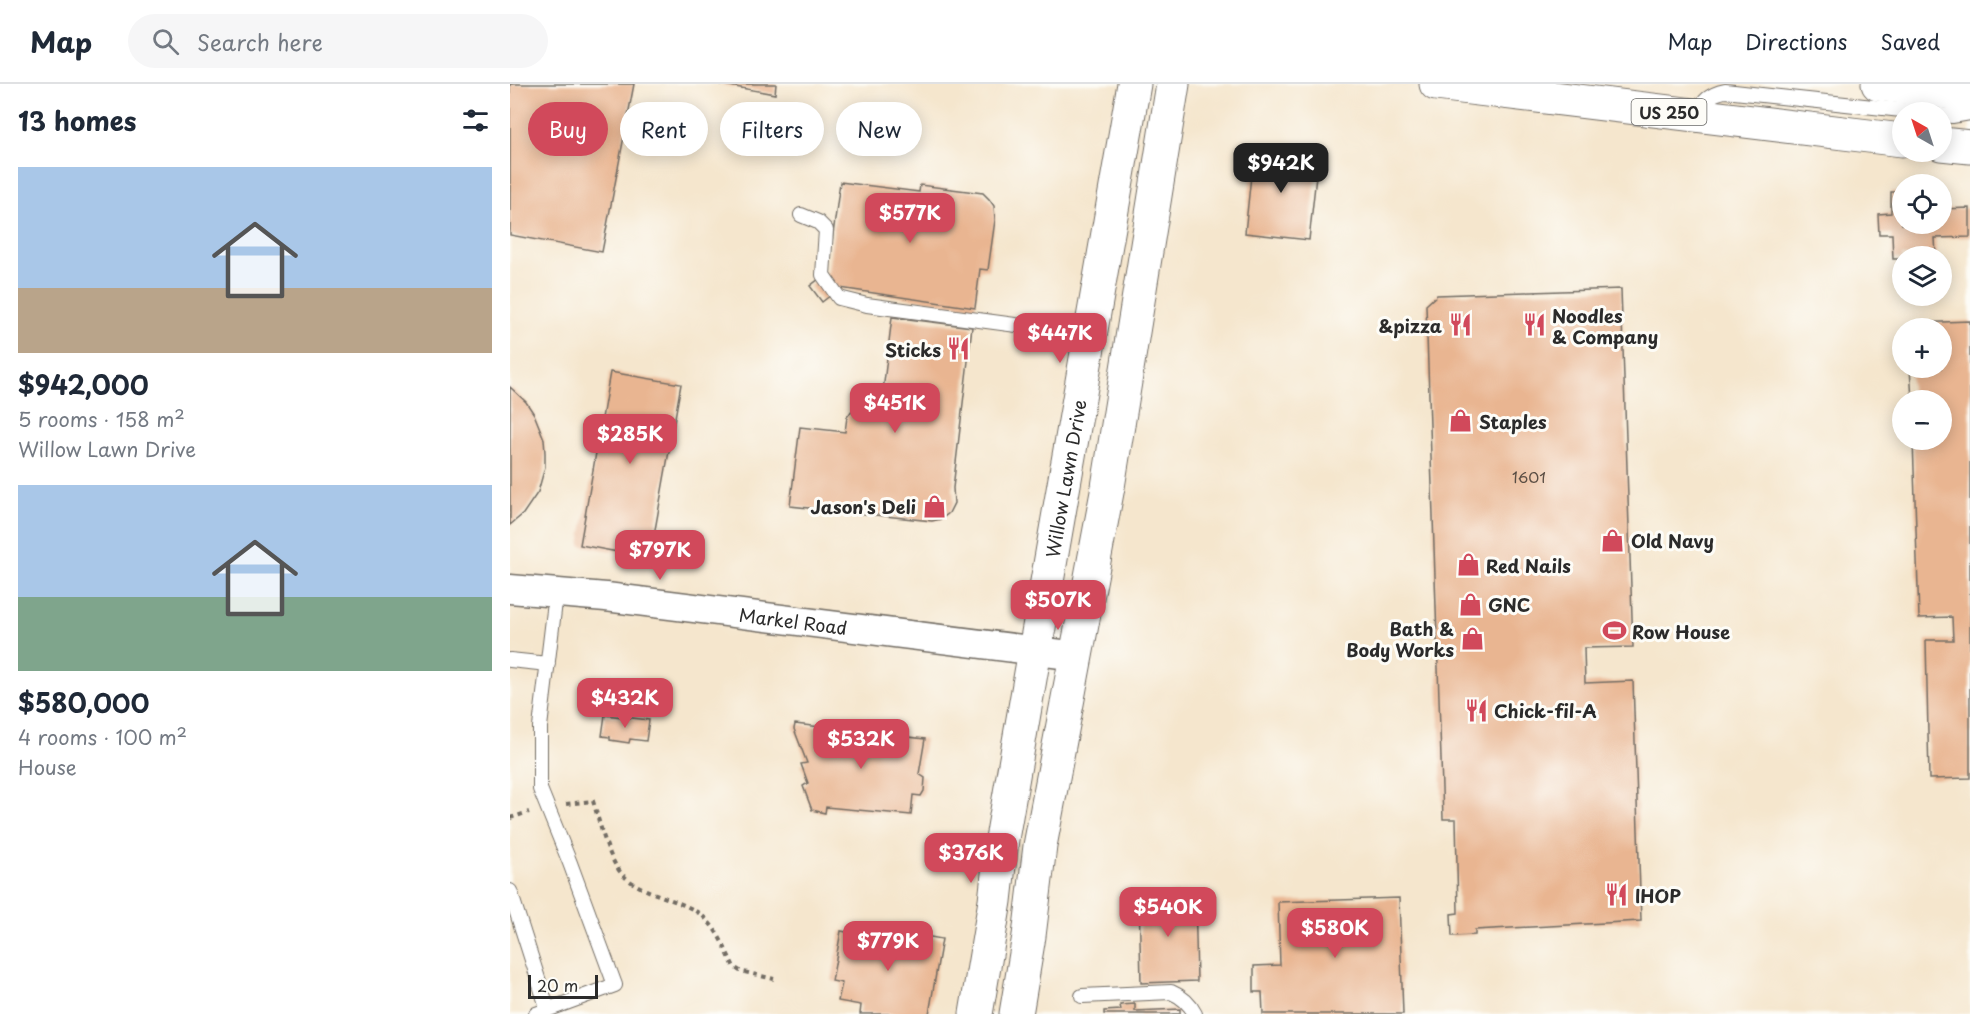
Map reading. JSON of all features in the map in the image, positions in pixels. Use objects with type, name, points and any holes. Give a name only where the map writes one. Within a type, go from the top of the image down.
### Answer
[{"type":"main road","name":"Willow Lawn Drive","points":[[976,1014],[995,901],[1002,839],[1134,84]]},
{"type":"main road","points":[[1016,1014],[1029,936],[1040,846],[1108,487],[1173,84]]},
{"type":"main road","name":"US 250","points":[[1436,84],[1892,139]]},
{"type":"main road","points":[[1878,84],[1970,95]]},
{"type":"main road","points":[[1952,145],[1970,147]]},
{"type":"street","name":"Markel Road","points":[[510,589],[606,597],[1077,656]]},
{"type":"lane","points":[[1698,116],[1704,102],[1710,96],[1725,91],[1892,109]]},
{"type":"lane","points":[[1952,116],[1970,113]]},
{"type":"lane","points":[[801,215],[818,222],[826,230],[823,275],[839,298],[867,305],[1090,336]]},
{"type":"lane","points":[[510,891],[542,1012],[615,985],[570,862],[540,789],[540,727],[556,594]]},
{"type":"lane","points":[[510,660],[548,664]]},
{"type":"lane","points":[[1082,996],[1172,992],[1187,1002],[1195,1014]]},
{"type":"path","points":[[510,818],[548,806],[593,801],[614,862],[623,876],[634,884],[705,918],[714,928],[734,967],[740,971],[774,980]]},
{"type":"building","points":[[510,84],[634,84],[631,102],[620,102],[620,156],[602,252],[510,235]]},
{"type":"building","points":[[718,84],[776,84],[775,94]]},
{"type":"building","points":[[1254,147],[1311,153],[1308,175],[1316,176],[1309,240],[1245,233]]},
{"type":"building","points":[[840,182],[919,192],[920,185],[983,193],[994,206],[995,220],[988,270],[980,269],[975,308],[840,288],[822,302],[810,286],[828,272]]},
{"type":"building","points":[[1892,192],[1892,234],[1879,234],[1878,214],[1891,213]]},
{"type":"building","points":[[1970,208],[1970,237],[1935,238],[1935,246],[1892,246],[1892,234],[1952,234],[1952,209]]},
{"type":"building","points":[[1621,289],[1633,647],[1584,648],[1585,683],[1633,681],[1641,921],[1475,930],[1475,935],[1452,936],[1451,914],[1458,913],[1456,819],[1443,819],[1426,305],[1437,295]]},
{"type":"building","points":[[892,317],[972,327],[953,488],[954,503],[949,513],[941,519],[932,521],[790,506],[800,427],[845,432],[847,417],[853,409],[862,401],[882,399]]},
{"type":"building","points":[[1970,321],[1970,778],[1929,779],[1926,640],[1953,640],[1952,617],[1919,618],[1913,450],[1952,450],[1952,390],[1911,390],[1911,378],[1952,378],[1952,322]]},
{"type":"building","points":[[610,372],[681,384],[650,558],[580,545]]},
{"type":"building","points":[[510,387],[526,402],[534,414],[544,439],[545,467],[538,492],[523,514],[510,525]]},
{"type":"building","points":[[605,715],[649,720],[646,741],[630,739],[629,743],[610,740],[610,737],[602,736]]},
{"type":"building","points":[[795,724],[925,739],[919,774],[925,778],[924,791],[921,796],[913,795],[911,815],[826,807],[825,813],[812,810],[803,786],[808,783],[801,764],[807,763],[794,729]]},
{"type":"building","points":[[1195,893],[1197,981],[1141,983],[1139,895]]},
{"type":"building","points":[[1399,898],[1403,1014],[1263,1014],[1262,992],[1254,992],[1254,966],[1280,965],[1278,902]]},
{"type":"building","points":[[875,927],[942,939],[929,1014],[860,1014],[861,1005],[838,1001],[842,983],[832,981],[841,931],[867,936],[865,952],[871,953]]},
{"type":"building","points":[[1135,1004],[1135,1011],[1180,1009],[1180,1014],[1104,1014],[1104,1011],[1121,1010],[1120,1005]]},
{"type":"place","name":"&pizza","points":[[1460,325]]},
{"type":"place","name":"Noodles & Company","points":[[1534,325]]},
{"type":"place","name":"Sticks","points":[[959,349]]},
{"type":"place","name":"Staples","points":[[1461,421]]},
{"type":"place","name":"Jason's Deli","points":[[934,506]]},
{"type":"place","name":"Old Navy","points":[[1613,540]]},
{"type":"place","name":"Red Nails","points":[[1468,565]]},
{"type":"place","name":"GNC","points":[[1470,604]]},
{"type":"place","name":"Row House","points":[[1614,631]]},
{"type":"place","name":"Bath & Body Works","points":[[1472,638]]},
{"type":"place","name":"Chick-fil-A","points":[[1476,710]]},
{"type":"place","name":"IHOP","points":[[1617,895]]}]
